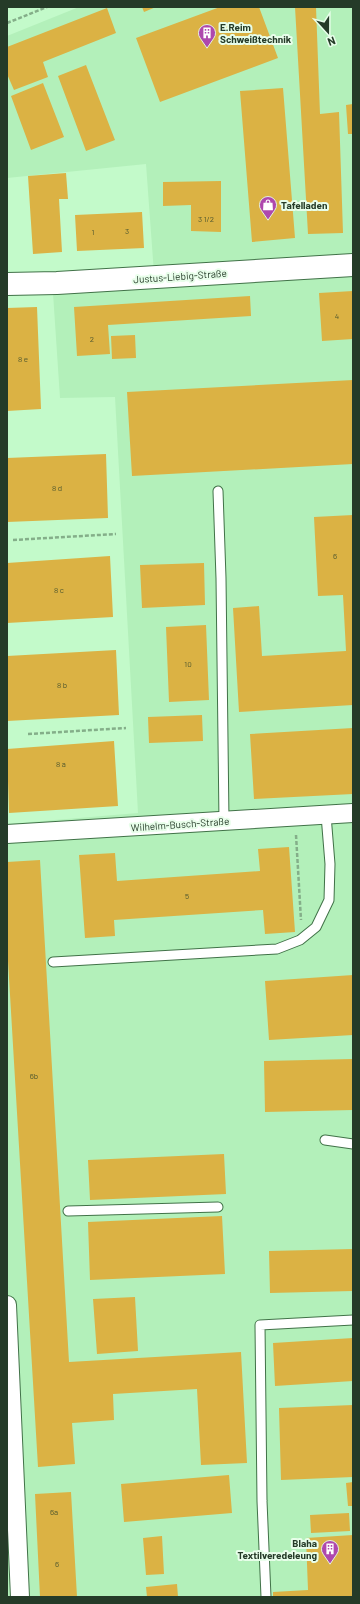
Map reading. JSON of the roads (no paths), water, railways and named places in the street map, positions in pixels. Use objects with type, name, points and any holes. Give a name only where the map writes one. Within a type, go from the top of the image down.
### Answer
[{"type":"main road","name":"Justus-Liebig-Straße","points":[[7,284],[57,283],[353,265]]},
{"type":"street","name":"Wilhelm-Busch-Straße","points":[[7,834],[353,814]]},
{"type":"street","points":[[7,1306],[20,1597]]},
{"type":"lane","points":[[218,491],[221,578],[224,821]]},
{"type":"lane","points":[[53,962],[277,949],[302,938],[316,927],[329,900],[330,864],[326,815]]},
{"type":"lane","points":[[325,1140],[353,1144]]},
{"type":"lane","points":[[68,1211],[218,1207]]},
{"type":"lane","points":[[266,1597],[262,1501],[260,1325],[353,1320]]},
{"type":"place","name":"E.Reim Schweißtechnik","points":[[207,48]]},
{"type":"place","name":"Tafelladen","points":[[268,220]]},
{"type":"place","name":"Blaha Textilveredeleung","points":[[330,1564]]}]
